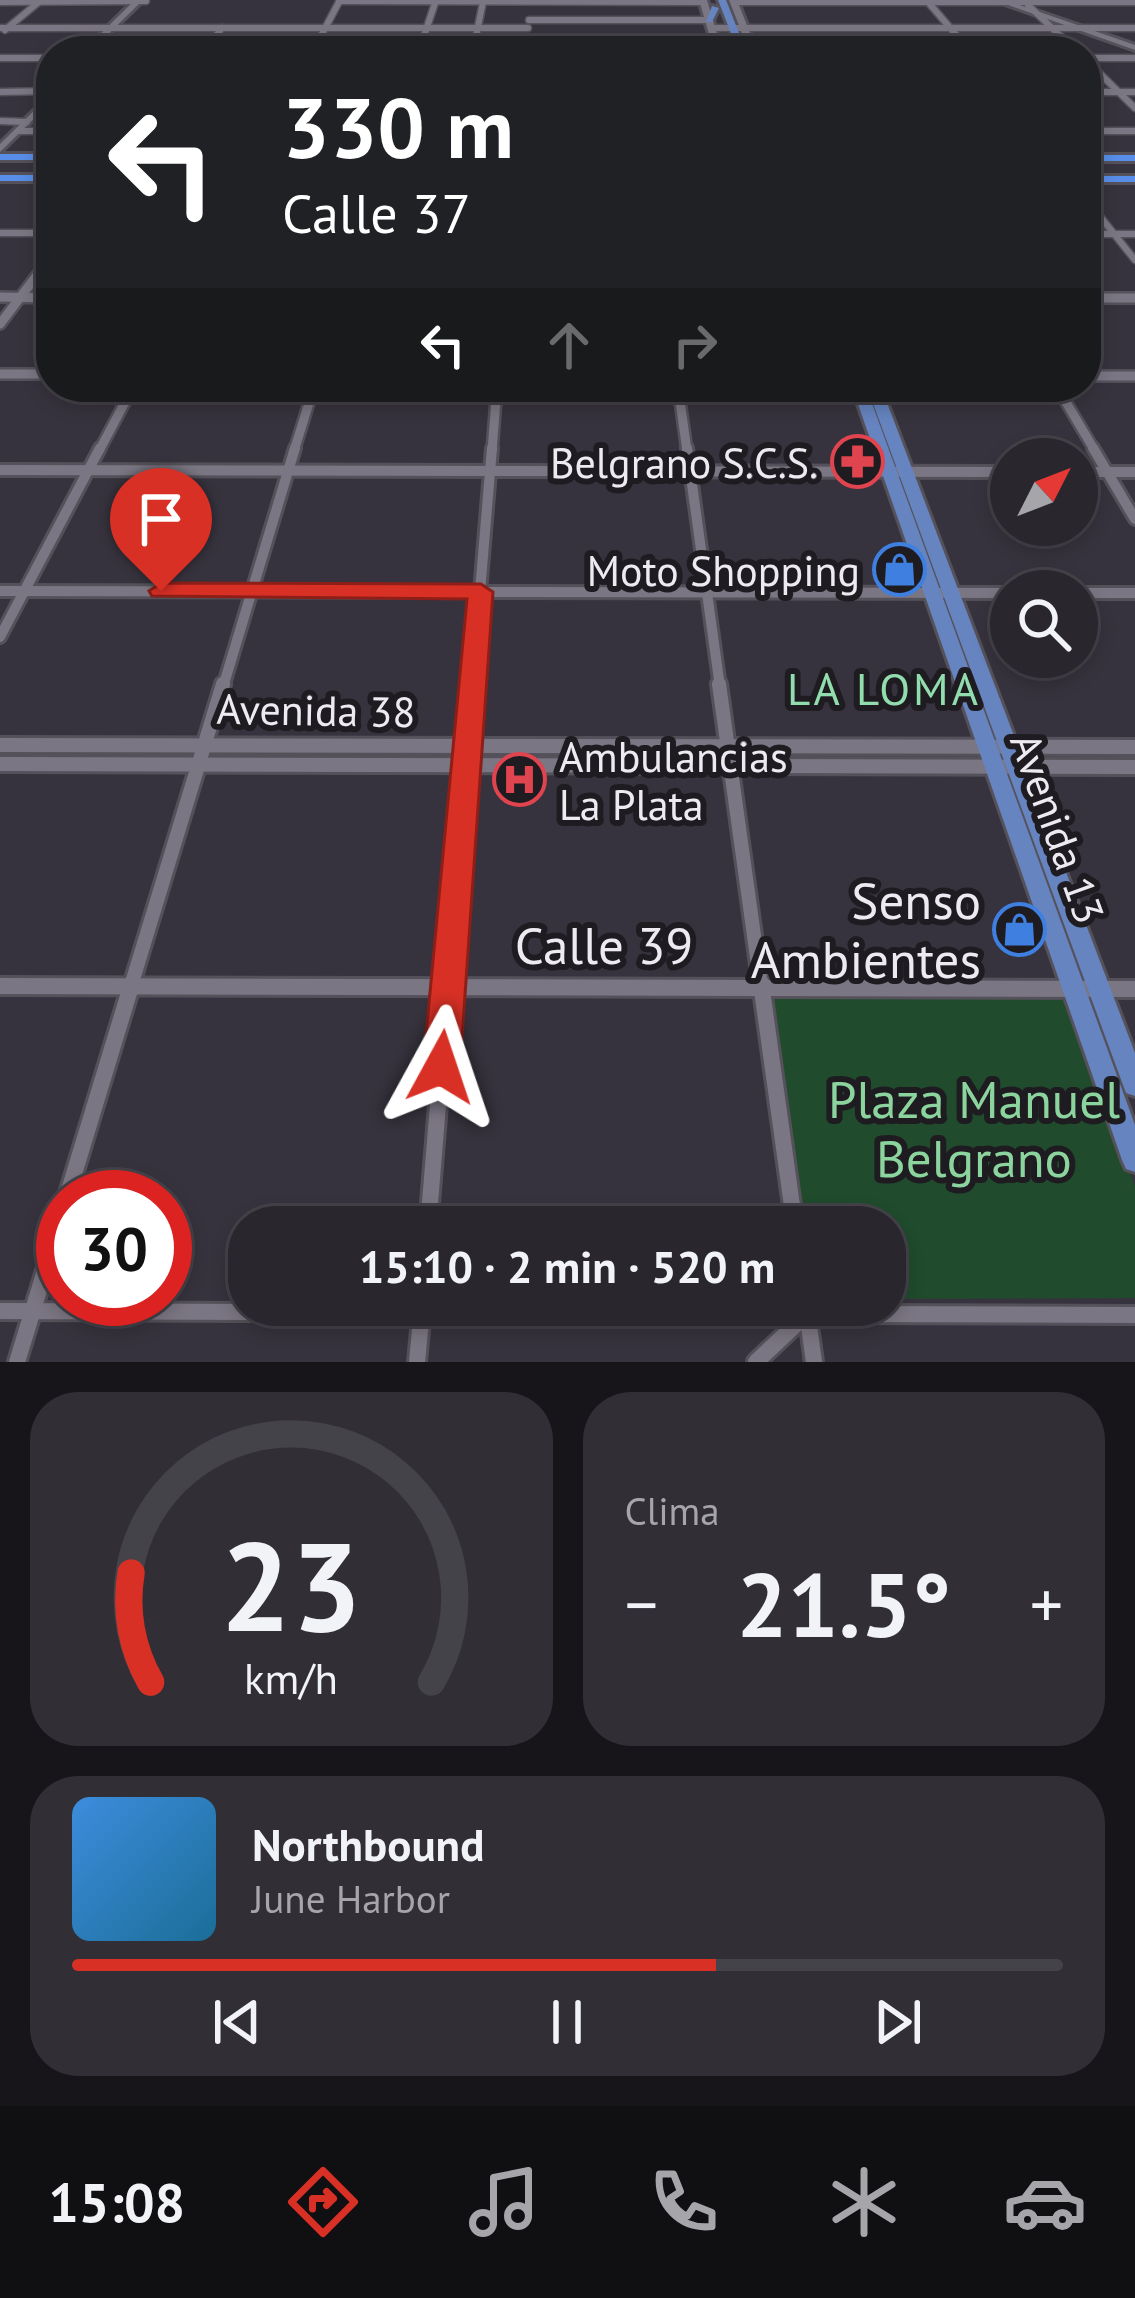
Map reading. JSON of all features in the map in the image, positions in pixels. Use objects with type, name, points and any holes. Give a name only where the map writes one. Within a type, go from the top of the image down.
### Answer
[{"type":"highway","points":[[0,153],[36,156]]},
{"type":"highway","points":[[1101,158],[1135,158]]},
{"type":"highway","points":[[0,178],[36,178]]},
{"type":"highway","points":[[1101,179],[1135,179]]},
{"type":"main road","points":[[106,36],[143,1]]},
{"type":"main road","points":[[1000,1],[1135,48]]},
{"type":"main road","points":[[719,2],[746,36]]},
{"type":"main road","points":[[716,36],[719,2]]},
{"type":"main road","points":[[719,2],[715,25],[721,36]]},
{"type":"main road","points":[[740,25],[741,36]]},
{"type":"main road","points":[[0,153],[36,108]]},
{"type":"main road","points":[[0,139],[21,125]]},
{"type":"main road","name":"Avenida 13","points":[[866,402],[898,472]]},
{"type":"main road","name":"Avenida 13","points":[[878,402],[898,472],[1086,988],[1135,1160]]},
{"type":"main road","name":"Avenida 38","points":[[0,746],[202,755],[1002,757],[1135,767]]},
{"type":"main road","name":"Avenida 38","points":[[1002,757],[1135,747]]},
{"type":"main road","name":"Avenida 38","points":[[0,764],[202,755]]},
{"type":"main road","name":"Avenida 13","points":[[1086,988],[1135,1085]]},
{"type":"street","points":[[2,30],[40,1]]},
{"type":"street","points":[[0,2],[143,1]]},
{"type":"street","points":[[321,36],[339,1],[1135,2]]},
{"type":"street","points":[[377,28],[389,1]]},
{"type":"street","points":[[424,36],[436,1]]},
{"type":"street","points":[[528,36],[531,1]]},
{"type":"street","points":[[831,1],[853,36]]},
{"type":"street","points":[[927,1],[959,36]]},
{"type":"street","points":[[1024,1],[1062,36]]},
{"type":"street","points":[[1121,1],[1135,13]]},
{"type":"street","points":[[476,36],[482,2]]},
{"type":"street","points":[[588,2],[589,36]]},
{"type":"street","points":[[39,28],[54,16]]},
{"type":"street","points":[[2,30],[478,28],[589,21],[848,28],[1135,28]]},
{"type":"street","points":[[216,36],[222,28]]},
{"type":"street","points":[[0,58],[36,58]]},
{"type":"street","points":[[1101,59],[1135,58]]},
{"type":"street","points":[[1101,74],[1135,108]]},
{"type":"street","points":[[0,92],[36,92]]},
{"type":"street","points":[[1101,92],[1135,92]]},
{"type":"street","points":[[0,121],[36,128]]},
{"type":"street","points":[[1101,131],[1135,131]]},
{"type":"street","points":[[1101,218],[1135,260]]},
{"type":"street","points":[[0,233],[36,233]]},
{"type":"street","points":[[1101,234],[1135,234]]},
{"type":"street","points":[[0,324],[36,276]]},
{"type":"street","points":[[0,298],[36,298]]},
{"type":"street","points":[[1101,298],[1135,298]]},
{"type":"street","points":[[0,374],[36,374]]},
{"type":"street","points":[[1101,376],[1135,376]]},
{"type":"street","points":[[0,637],[125,402]]},
{"type":"street","points":[[76,1170],[310,402]]},
{"type":"street","points":[[430,1206],[496,402]]},
{"type":"street","points":[[680,402],[792,1206]]},
{"type":"street","points":[[1066,402],[1135,519]]},
{"type":"street","points":[[0,470],[990,472]]},
{"type":"street","points":[[1098,472],[1135,472]]},
{"type":"street","points":[[0,591],[990,592]]},
{"type":"street","points":[[1098,593],[1135,593]]},
{"type":"street","name":"Calle 39","points":[[0,986],[1135,989]]},
{"type":"street","points":[[17,1362],[36,1301]]},
{"type":"street","points":[[0,1311],[228,1310]]},
{"type":"street","points":[[906,1311],[1135,1315]]},
{"type":"street","points":[[417,1362],[420,1326]]},
{"type":"street","points":[[756,1362],[791,1326]]},
{"type":"street","points":[[809,1326],[814,1362]]},
{"type":"green space","name":"Plaza Manuel Belgrano","points":[[770,993],[1068,995],[1135,1186],[1135,1298],[906,1299],[906,1206],[798,1206]]},
{"type":"place","name":"Belgrano S.C.S.","points":[[857,462]]},
{"type":"place","name":"Moto Shopping","points":[[899,570]]},
{"type":"place","name":"Ambulancias La Plata","points":[[520,780]]},
{"type":"place","name":"Senso Ambientes","points":[[1020,929]]},
{"type":"district","name":"LA LOMA","points":[[884,688]]},
{"type":"route","points":[[161,591],[481,592],[441,1067]]}]
